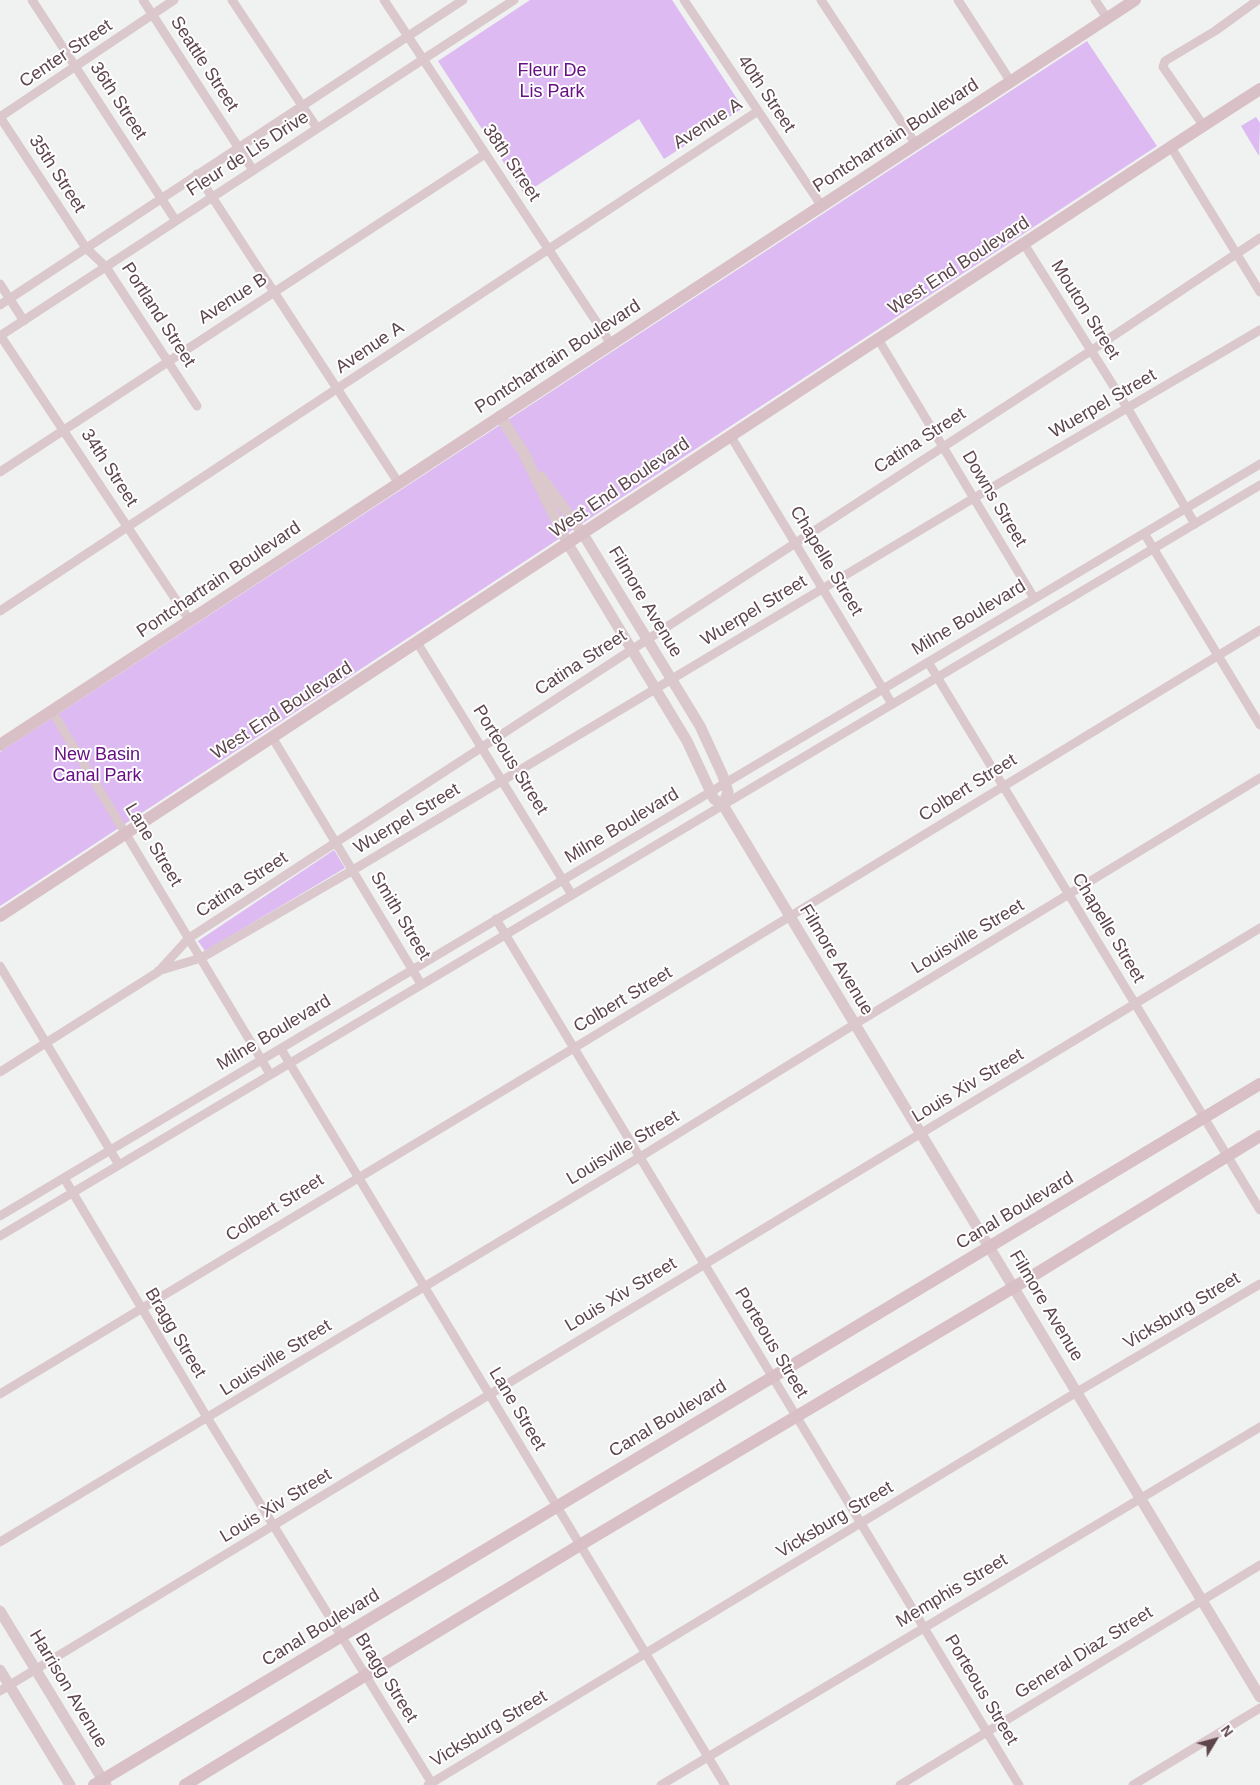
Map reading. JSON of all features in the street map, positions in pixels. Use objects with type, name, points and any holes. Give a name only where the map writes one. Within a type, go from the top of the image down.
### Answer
[{"type":"main road","name":"Pontchartrain Boulevard","points":[[0,745],[1135,0]]},
{"type":"main road","name":"West End Boulevard","points":[[0,916],[272,737],[418,644],[730,435],[1260,89]]},
{"type":"main road","name":"Canal Boulevard","points":[[101,1783],[772,1376],[1260,1084]]},
{"type":"main road","points":[[185,1785],[580,1545],[1014,1288],[1260,1136]]},
{"type":"street","name":"36th Street","points":[[32,0],[176,221]]},
{"type":"street","name":"Seattle Street","points":[[142,0],[253,170]]},
{"type":"street","name":"Center Street","points":[[0,117],[76,68],[174,0]]},
{"type":"street","points":[[232,0],[317,128]]},
{"type":"street","name":"38th Street","points":[[384,0],[611,344]]},
{"type":"street","name":"Fleur de Lis Drive","points":[[0,305],[463,0]]},
{"type":"street","name":"Fleur de Lis Drive","points":[[0,335],[514,0]]},
{"type":"street","name":"40th Street","points":[[684,0],[821,206]]},
{"type":"street","points":[[821,0],[915,143]]},
{"type":"street","points":[[958,0],[1011,82]]},
{"type":"street","points":[[1095,0],[1107,18]]},
{"type":"street","points":[[1203,125],[1163,67],[1164,62],[1215,31],[1258,0]]},
{"type":"street","name":"Avenue A","points":[[0,611],[758,111]]},
{"type":"street","name":"35th Street","points":[[0,117],[86,248]]},
{"type":"street","points":[[1170,147],[1260,292]]},
{"type":"street","name":"Avenue B","points":[[0,472],[485,154]]},
{"type":"street","points":[[198,174],[398,482]]},
{"type":"street","name":"Catina Street","points":[[0,1072],[158,972],[189,938],[943,445],[1092,350],[1260,238]]},
{"type":"street","name":"Mouton Street","points":[[1024,244],[1128,408],[1195,524]]},
{"type":"street","name":"Portland Street","points":[[86,248],[106,266],[197,406]]},
{"type":"street","points":[[0,284],[24,321]]},
{"type":"street","name":"Wuerpel Street","points":[[158,972],[201,958],[353,870],[974,498],[1260,330]]},
{"type":"street","name":"34th Street","points":[[0,335],[190,621]]},
{"type":"street","name":"Downs Street","points":[[878,339],[1034,598]]},
{"type":"street","name":"Filmore Avenue","points":[[500,416],[524,454],[583,534],[700,726],[728,792],[723,805]]},
{"type":"street","name":"Chapelle Street","points":[[730,435],[824,588],[892,704]]},
{"type":"street","name":"Filmore Avenue","points":[[524,454],[568,544],[687,741],[714,799],[723,805],[1260,1697]]},
{"type":"street","name":"Milne Boulevard","points":[[0,1216],[1260,464]]},
{"type":"street","name":"Milne Boulevard","points":[[0,1236],[1260,485]]},
{"type":"street","points":[[1144,533],[1260,726]]},
{"type":"street","name":"Colbert Street","points":[[0,1394],[358,1176],[574,1048],[1260,630]]},
{"type":"street","name":"Porteous Street","points":[[418,644],[504,780],[572,895]]},
{"type":"street","name":"Chapelle Street","points":[[928,662],[1260,1210]]},
{"type":"street","name":"Lane Street","points":[[52,711],[270,1074]]},
{"type":"street","name":"Smith Street","points":[[272,737],[422,984]]},
{"type":"street","name":"Louisville Street","points":[[0,1542],[208,1419],[1260,778]]},
{"type":"street","name":"Porteous Street","points":[[496,919],[1019,1785]]},
{"type":"street","name":"Louis Xiv Street","points":[[5,1688],[1260,928]]},
{"type":"street","points":[[0,966],[119,1165]]},
{"type":"street","name":"Lane Street","points":[[281,1049],[725,1785]]},
{"type":"street","name":"Bragg Street","points":[[64,1178],[208,1419],[366,1674],[431,1784]]},
{"type":"street","name":"Vicksburg Street","points":[[431,1784],[1077,1392],[1260,1284]]},
{"type":"street","name":"Memphis Street","points":[[661,1785],[1260,1427]]},
{"type":"street","name":"General Diaz Street","points":[[900,1785],[1260,1565]]},
{"type":"street","name":"Harrison Avenue","points":[[0,1611],[101,1783]]},
{"type":"street","points":[[0,1670],[5,1688],[70,1785]]},
{"type":"street","points":[[1133,1785],[1260,1708]]},
{"type":"green space","name":"Fleur De Lis Park","points":[[530,0],[672,0],[743,108],[664,159],[639,119],[524,194],[438,61]]},
{"type":"green space","name":"New Basin Canal Park","points":[[1087,41],[1157,146],[0,906],[0,752]]},
{"type":"green space","points":[[1256,117],[1260,123],[1259,156],[1241,126]]},
{"type":"green space","points":[[334,850],[345,868],[205,951],[198,941]]}]
